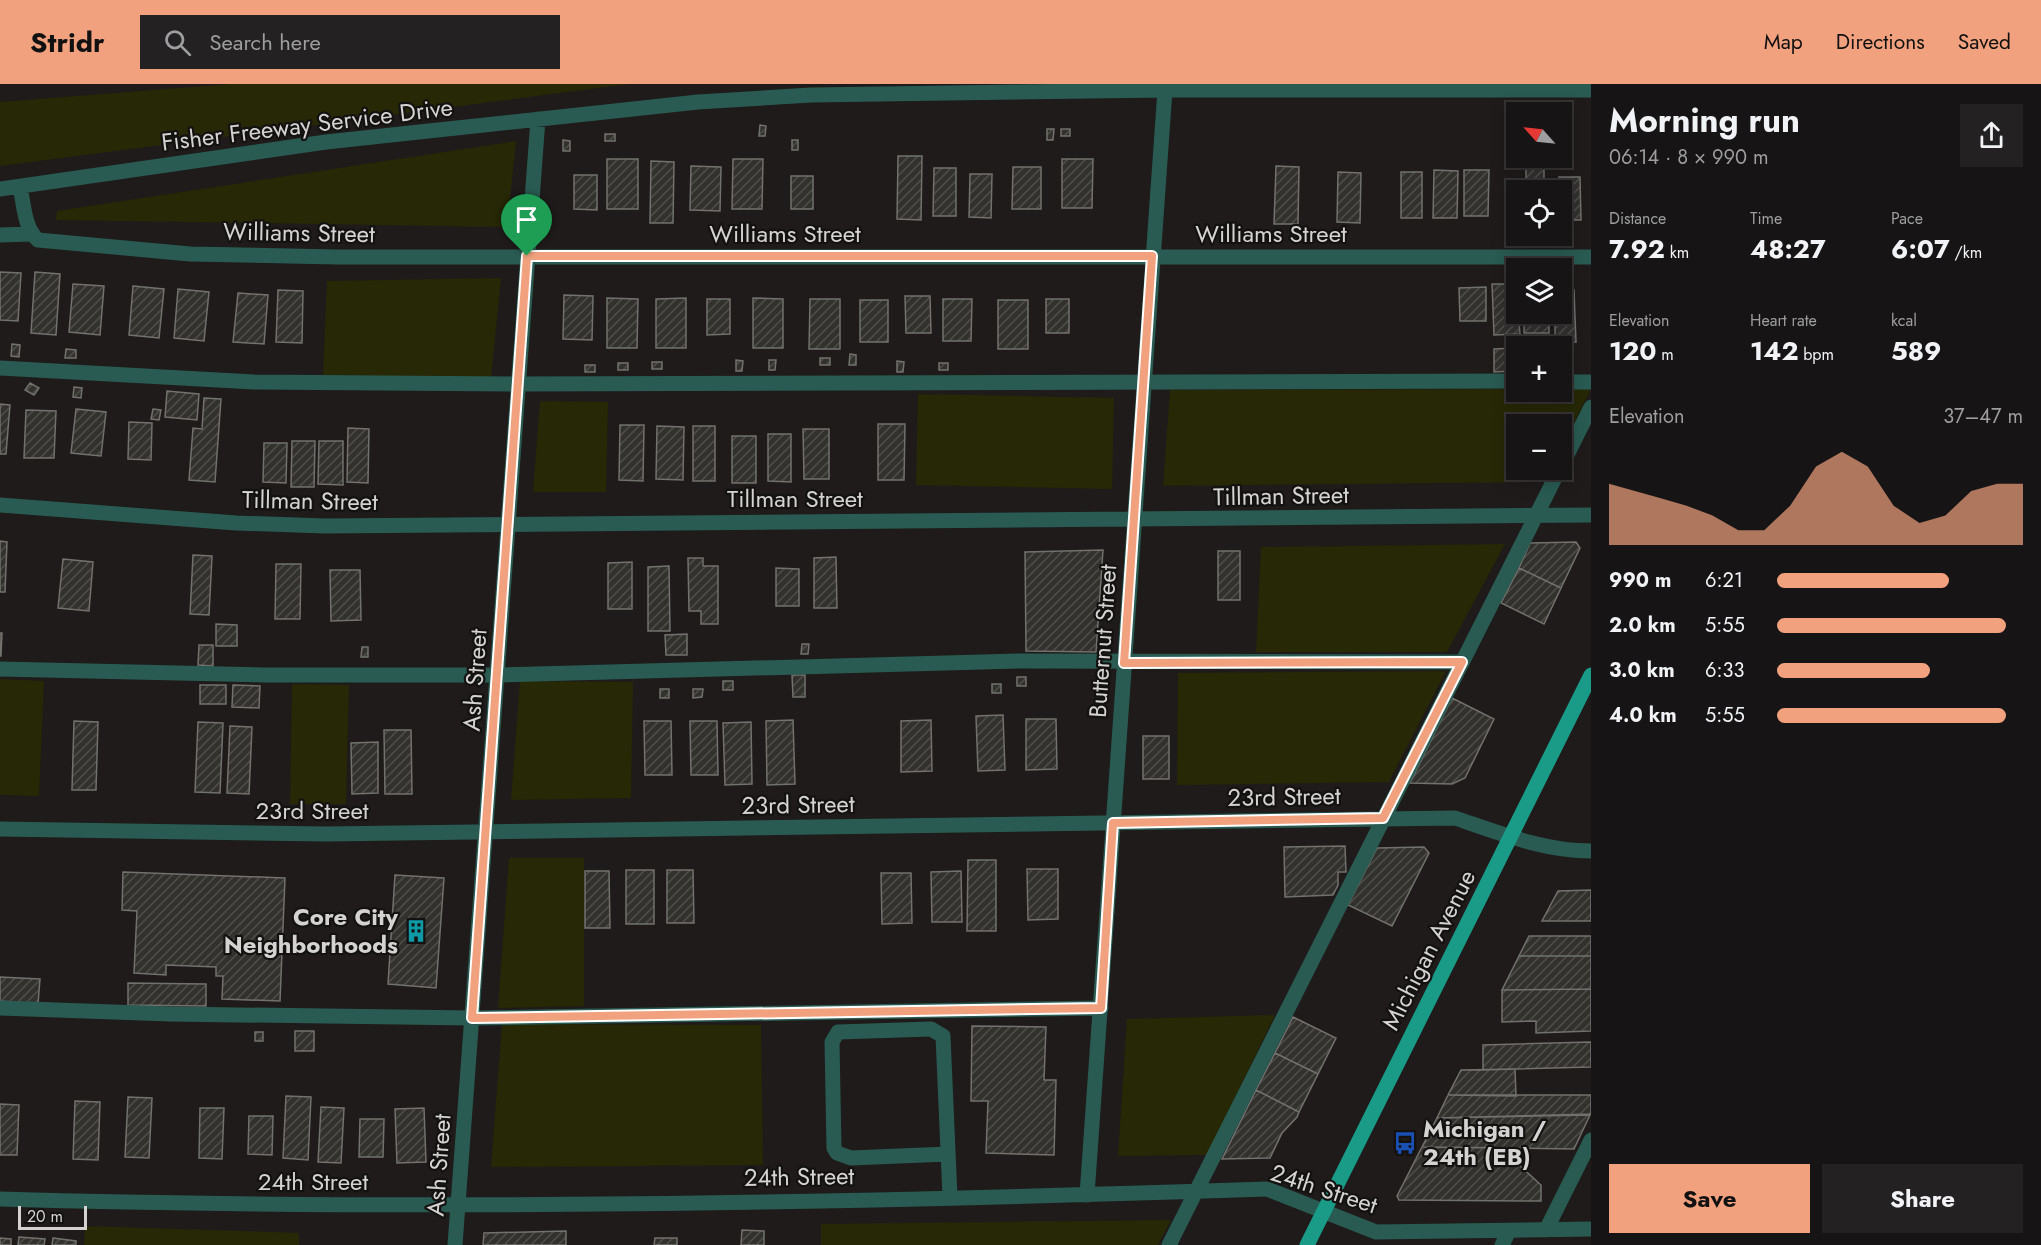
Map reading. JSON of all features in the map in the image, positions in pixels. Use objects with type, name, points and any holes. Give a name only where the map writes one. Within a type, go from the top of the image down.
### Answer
[{"type":"main road","name":"Michigan Avenue","points":[[1307,1245],[1591,675]]},
{"type":"street","name":"Fisher Freeway Service Drive","points":[[0,189],[326,142],[698,102],[811,95],[1165,90],[1591,90]]},
{"type":"street","name":"Butternut Street","points":[[1087,1195],[1165,90]]},
{"type":"street","name":"Ash Street","points":[[456,1245],[538,119]]},
{"type":"street","points":[[20,187],[31,234]]},
{"type":"street","name":"Williams Street","points":[[0,234],[31,234],[48,243],[190,254],[1591,257]]},
{"type":"street","points":[[0,368],[254,382],[518,384],[1506,381]]},
{"type":"street","points":[[1572,382],[1591,382]]},
{"type":"street","points":[[1572,445],[1591,407]]},
{"type":"street","points":[[1169,1245],[1554,480]]},
{"type":"street","name":"Tillman Street","points":[[0,505],[314,526],[1591,515]]},
{"type":"street","points":[[0,669],[265,675],[498,675],[1019,661],[1462,662]]},
{"type":"street","name":"23rd Street","points":[[0,829],[247,834],[1455,818],[1510,837],[1566,851],[1591,851]]},
{"type":"street","points":[[0,1008],[170,1014],[472,1018],[1101,1008]]},
{"type":"street","points":[[948,1154],[851,1158],[837,1153],[832,1042],[838,1032],[931,1029],[943,1036],[950,1197]]},
{"type":"street","points":[[1546,1230],[1591,1140]]},
{"type":"street","name":"24th Street","points":[[0,1199],[207,1205],[459,1205],[1087,1195],[1267,1189],[1376,1232],[1591,1229]]},
{"type":"street","points":[[1502,1245],[1509,1231]]},
{"type":"green space","points":[[231,84],[629,84],[0,166],[0,102]]},
{"type":"green space","points":[[516,141],[507,227],[56,220],[57,211]]},
{"type":"green space","points":[[501,278],[491,378],[323,375],[327,281]]},
{"type":"green space","points":[[1506,389],[1506,402],[1572,402],[1572,389],[1591,389],[1572,427],[1572,414],[1506,414],[1506,480],[1544,480],[1543,482],[1163,486],[1170,390]]},
{"type":"green space","points":[[918,394],[1114,398],[1112,489],[916,485]]},
{"type":"green space","points":[[540,401],[608,402],[606,492],[533,492]]},
{"type":"green space","points":[[1505,544],[1447,652],[1256,652],[1261,547]]},
{"type":"green space","points":[[1446,671],[1389,782],[1177,785],[1178,673]]},
{"type":"green space","points":[[0,679],[44,681],[39,796],[0,795]]},
{"type":"green space","points":[[520,681],[633,682],[631,798],[511,800]]},
{"type":"green space","points":[[292,684],[349,685],[346,804],[290,804]]},
{"type":"green space","points":[[509,858],[584,858],[584,1006],[498,1008]]},
{"type":"green space","points":[[1275,1015],[1207,1155],[1118,1156],[1127,1019]]},
{"type":"green space","points":[[502,1024],[761,1025],[763,1165],[491,1167]]},
{"type":"green space","points":[[1171,1220],[1158,1245],[821,1245],[821,1224]]},
{"type":"green space","points":[[85,1226],[299,1233],[299,1245],[84,1245]]},
{"type":"building","points":[[760,125],[766,126],[765,136],[759,136]]},
{"type":"building","points":[[1047,129],[1054,129],[1053,140],[1047,140]]},
{"type":"building","points":[[1061,129],[1070,129],[1070,136],[1061,136]]},
{"type":"building","points":[[605,134],[615,134],[615,141],[605,141]]},
{"type":"building","points":[[563,140],[570,141],[570,151],[563,151]]},
{"type":"building","points":[[792,140],[798,140],[798,150],[792,150]]},
{"type":"building","points":[[898,156],[922,156],[921,220],[897,219]]},
{"type":"building","points":[[607,159],[638,159],[638,209],[607,209]]},
{"type":"building","points":[[733,159],[763,159],[762,209],[732,209]]},
{"type":"building","points":[[1062,159],[1093,159],[1092,208],[1062,208]]},
{"type":"building","points":[[651,161],[674,162],[673,223],[650,223]]},
{"type":"building","points":[[691,166],[721,167],[720,211],[690,210]]},
{"type":"building","points":[[1276,166],[1299,167],[1298,224],[1274,224]]},
{"type":"building","points":[[1013,167],[1041,167],[1041,209],[1012,209]]},
{"type":"building","points":[[934,168],[956,168],[956,216],[933,216]]},
{"type":"building","points":[[1526,168],[1544,168],[1544,180],[1526,180]]},
{"type":"building","points":[[1434,170],[1458,171],[1457,218],[1433,218]]},
{"type":"building","points":[[1464,170],[1489,170],[1488,216],[1464,216]]},
{"type":"building","points":[[1338,172],[1361,173],[1360,223],[1337,222]]},
{"type":"building","points":[[1401,172],[1422,172],[1422,218],[1401,218]]},
{"type":"building","points":[[970,174],[992,174],[991,218],[969,217]]},
{"type":"building","points":[[574,175],[597,175],[597,210],[574,209]]},
{"type":"building","points":[[791,176],[813,176],[813,209],[791,209]]},
{"type":"building","points":[[1559,177],[1580,177],[1581,220],[1572,220],[1572,180],[1559,180]]},
{"type":"building","points":[[0,272],[21,273],[18,321],[0,320]]},
{"type":"building","points":[[35,272],[60,274],[56,335],[31,333]]},
{"type":"building","points":[[73,284],[104,286],[100,335],[69,332]]},
{"type":"building","points":[[1492,284],[1506,284],[1506,324],[1519,324],[1520,334],[1494,335]]},
{"type":"building","points":[[133,286],[164,289],[159,338],[129,335]]},
{"type":"building","points":[[1486,287],[1486,321],[1460,321],[1459,288]]},
{"type":"building","points":[[178,289],[209,292],[204,341],[174,338]]},
{"type":"building","points":[[278,290],[303,291],[302,343],[276,342]]},
{"type":"building","points":[[1572,290],[1574,290],[1576,342],[1572,342],[1572,336],[1555,336],[1555,324],[1572,324]]},
{"type":"building","points":[[238,293],[268,295],[264,344],[233,342]]},
{"type":"building","points":[[564,295],[593,296],[592,340],[563,339]]},
{"type":"building","points":[[905,296],[930,296],[931,333],[906,333]]},
{"type":"building","points":[[607,298],[638,299],[637,348],[607,348]]},
{"type":"building","points":[[686,298],[686,348],[656,348],[656,299]]},
{"type":"building","points":[[753,298],[783,299],[783,348],[753,348]]},
{"type":"building","points":[[707,299],[730,299],[730,334],[707,335]]},
{"type":"building","points":[[810,299],[840,299],[840,349],[809,349]]},
{"type":"building","points":[[943,299],[972,299],[971,341],[943,341]]},
{"type":"building","points":[[1046,299],[1069,299],[1069,333],[1046,333]]},
{"type":"building","points":[[860,300],[888,300],[888,342],[860,342]]},
{"type":"building","points":[[998,300],[1028,300],[1028,349],[998,349]]},
{"type":"building","points":[[1524,324],[1549,324],[1549,333],[1524,333]]},
{"type":"building","points":[[12,344],[20,345],[19,357],[11,356]]},
{"type":"building","points":[[1506,348],[1506,371],[1494,372],[1494,349]]},
{"type":"building","points":[[66,349],[76,350],[76,358],[65,358]]},
{"type":"building","points":[[850,354],[856,355],[856,365],[849,365]]},
{"type":"building","points":[[820,358],[830,358],[830,365],[820,365]]},
{"type":"building","points":[[736,360],[743,361],[742,371],[736,371]]},
{"type":"building","points":[[769,360],[776,360],[775,370],[769,370]]},
{"type":"building","points":[[897,361],[904,362],[903,372],[897,372]]},
{"type":"building","points":[[652,362],[662,362],[662,369],[652,369]]},
{"type":"building","points":[[618,363],[628,363],[628,370],[618,370]]},
{"type":"building","points":[[939,363],[948,363],[948,370],[939,370]]},
{"type":"building","points":[[585,365],[595,365],[595,372],[585,372]]},
{"type":"building","points":[[30,383],[39,388],[34,395],[25,390]]},
{"type":"building","points":[[74,387],[82,388],[81,398],[73,397]]},
{"type":"building","points":[[167,391],[199,394],[197,420],[165,417]]},
{"type":"building","points":[[204,398],[221,399],[215,482],[189,480],[193,428],[202,429]]},
{"type":"building","points":[[0,404],[10,405],[6,454],[0,454]]},
{"type":"building","points":[[76,409],[106,412],[101,456],[71,453]]},
{"type":"building","points":[[153,409],[161,410],[159,420],[151,419]]},
{"type":"building","points":[[26,410],[56,411],[54,458],[24,458]]},
{"type":"building","points":[[129,422],[152,423],[151,460],[128,459]]},
{"type":"building","points":[[878,424],[905,424],[904,480],[878,480]]},
{"type":"building","points":[[620,425],[644,425],[643,481],[619,480]]},
{"type":"building","points":[[657,426],[684,427],[683,480],[656,479]]},
{"type":"building","points":[[693,426],[715,426],[715,481],[693,481]]},
{"type":"building","points":[[348,428],[369,429],[368,483],[347,482]]},
{"type":"building","points":[[803,429],[829,429],[829,479],[804,479]]},
{"type":"building","points":[[768,434],[791,434],[791,482],[768,481]]},
{"type":"building","points":[[732,436],[756,436],[756,483],[732,483]]},
{"type":"building","points":[[292,441],[315,441],[314,487],[291,487]]},
{"type":"building","points":[[319,441],[343,441],[343,485],[318,484]]},
{"type":"building","points":[[264,443],[287,443],[286,483],[263,482]]},
{"type":"building","points":[[0,541],[7,542],[5,592],[0,592]]},
{"type":"building","points":[[1576,542],[1580,548],[1561,588],[1519,568],[1530,543]]},
{"type":"building","points":[[1103,550],[1096,652],[1026,651],[1025,552]]},
{"type":"building","points":[[1218,551],[1240,551],[1240,600],[1218,600]]},
{"type":"building","points":[[193,555],[212,556],[209,615],[190,614]]},
{"type":"building","points":[[836,557],[837,608],[814,608],[814,558]]},
{"type":"building","points":[[688,558],[703,558],[703,566],[718,566],[718,624],[701,624],[701,611],[689,611]]},
{"type":"building","points":[[63,559],[93,562],[89,611],[58,608]]},
{"type":"building","points":[[632,562],[632,609],[608,609],[608,563]]},
{"type":"building","points":[[276,564],[301,564],[300,619],[275,619]]},
{"type":"building","points":[[669,566],[670,631],[648,631],[648,567]]},
{"type":"building","points":[[776,568],[799,569],[799,606],[776,606]]},
{"type":"building","points":[[1519,568],[1561,588],[1544,624],[1501,603]]},
{"type":"building","points":[[330,570],[360,570],[361,620],[331,621]]},
{"type":"building","points":[[216,624],[237,625],[237,646],[216,646]]},
{"type":"building","points":[[0,633],[2,633],[1,656],[0,656]]},
{"type":"building","points":[[687,634],[687,655],[666,655],[665,635]]},
{"type":"building","points":[[802,644],[809,644],[808,654],[801,654]]},
{"type":"building","points":[[199,645],[213,645],[213,666],[198,665]]},
{"type":"building","points":[[362,647],[368,647],[368,657],[361,657]]},
{"type":"building","points":[[792,675],[805,675],[805,697],[793,697]]},
{"type":"building","points":[[1017,677],[1026,677],[1026,686],[1017,686]]},
{"type":"building","points":[[723,681],[733,681],[733,690],[723,690]]},
{"type":"building","points":[[992,684],[1001,684],[1001,693],[992,693]]},
{"type":"building","points":[[200,685],[226,685],[226,704],[200,704]]},
{"type":"building","points":[[233,685],[260,686],[259,708],[232,707]]},
{"type":"building","points":[[660,689],[669,689],[669,698],[660,698]]},
{"type":"building","points":[[693,689],[703,689],[702,697],[693,698]]},
{"type":"building","points":[[1452,698],[1494,719],[1465,778],[1452,784],[1410,783]]},
{"type":"building","points":[[1003,715],[1005,770],[978,771],[976,716]]},
{"type":"building","points":[[1026,719],[1056,719],[1057,769],[1026,770]]},
{"type":"building","points":[[793,720],[795,784],[767,785],[766,721]]},
{"type":"building","points":[[931,720],[932,771],[901,772],[901,721]]},
{"type":"building","points":[[74,721],[98,722],[96,790],[72,790]]},
{"type":"building","points":[[644,721],[671,721],[672,775],[645,775]]},
{"type":"building","points":[[690,721],[717,721],[718,775],[691,775]]},
{"type":"building","points":[[198,722],[223,723],[220,793],[195,792]]},
{"type":"building","points":[[751,722],[752,784],[725,785],[723,723]]},
{"type":"building","points":[[230,726],[252,727],[249,794],[227,793]]},
{"type":"building","points":[[384,730],[411,730],[412,794],[385,794]]},
{"type":"building","points":[[1143,736],[1169,736],[1169,779],[1143,779]]},
{"type":"building","points":[[378,742],[378,793],[352,794],[351,743]]},
{"type":"building","points":[[1345,846],[1346,872],[1338,872],[1338,885],[1333,895],[1285,897],[1284,847]]},
{"type":"building","points":[[1424,847],[1429,853],[1392,926],[1348,905],[1377,848]]},
{"type":"building","points":[[968,860],[996,860],[996,931],[967,931]]},
{"type":"building","points":[[1027,869],[1058,869],[1058,919],[1028,920]]},
{"type":"building","points":[[626,870],[654,870],[654,924],[626,924]]},
{"type":"building","points":[[667,870],[693,870],[694,923],[667,923]]},
{"type":"building","points":[[585,871],[609,871],[610,928],[585,928]]},
{"type":"building","points":[[961,871],[962,922],[932,922],[931,872]]},
{"type":"building","points":[[123,872],[285,878],[280,1001],[222,999],[223,976],[216,976],[216,967],[166,965],[166,975],[134,973],[137,911],[122,910]]},
{"type":"building","points":[[881,873],[911,873],[912,923],[882,924]]},
{"type":"building","name":"Core City Neighborhoods","points":[[395,875],[444,878],[436,988],[388,984]]},
{"type":"building","points":[[1591,890],[1591,921],[1542,921],[1558,891]]},
{"type":"building","points":[[1529,936],[1591,936],[1591,956],[1519,956]]},
{"type":"building","points":[[1519,956],[1591,956],[1591,989],[1502,990]]},
{"type":"building","points":[[0,977],[40,979],[38,1004],[0,1001]]},
{"type":"building","points":[[128,983],[206,984],[206,1006],[128,1005]]},
{"type":"building","points":[[1591,989],[1591,1031],[1536,1033],[1536,1021],[1502,1022],[1502,990]]},
{"type":"building","points":[[1293,1017],[1336,1038],[1318,1074],[1275,1053]]},
{"type":"building","points":[[972,1026],[1046,1027],[1044,1080],[1056,1080],[1054,1155],[986,1153],[988,1101],[971,1101]]},
{"type":"building","points":[[295,1031],[314,1031],[314,1051],[295,1051]]},
{"type":"building","points":[[255,1032],[263,1032],[263,1041],[255,1041]]},
{"type":"building","points":[[1591,1042],[1591,1067],[1483,1070],[1483,1045]]},
{"type":"building","points":[[1275,1053],[1318,1074],[1299,1112],[1256,1090]]},
{"type":"building","points":[[1515,1069],[1516,1096],[1448,1095],[1461,1070]]},
{"type":"building","points":[[1256,1090],[1299,1112],[1297,1117],[1282,1133],[1270,1158],[1222,1159]]},
{"type":"building","points":[[1448,1095],[1591,1095],[1591,1114],[1437,1118]]},
{"type":"building","points":[[286,1096],[311,1097],[308,1160],[283,1158]]},
{"type":"building","points":[[128,1097],[152,1098],[149,1158],[125,1157]]},
{"type":"building","points":[[75,1101],[100,1102],[98,1160],[73,1159]]},
{"type":"building","points":[[0,1104],[19,1105],[17,1155],[0,1155]]},
{"type":"building","points":[[321,1107],[344,1108],[341,1163],[318,1162]]},
{"type":"building","points":[[200,1108],[224,1108],[222,1159],[199,1158]]},
{"type":"building","points":[[424,1108],[426,1162],[397,1163],[395,1109]]},
{"type":"building","points":[[1590,1115],[1574,1149],[1422,1147],[1437,1118]]},
{"type":"building","points":[[249,1116],[273,1116],[272,1155],[248,1154]]},
{"type":"building","points":[[360,1119],[384,1119],[383,1157],[359,1157]]},
{"type":"building","points":[[1422,1147],[1519,1148],[1519,1165],[1541,1185],[1541,1201],[1399,1200],[1397,1196]]},
{"type":"building","points":[[742,1230],[764,1231],[764,1245],[741,1245]]},
{"type":"building","points":[[566,1231],[566,1245],[483,1245],[484,1233]]},
{"type":"building","points":[[19,1237],[45,1239],[44,1245],[18,1245]]},
{"type":"building","points":[[0,1238],[11,1239],[11,1245],[0,1245]]},
{"type":"building","points":[[53,1238],[76,1241],[76,1245],[52,1245]]},
{"type":"building","points":[[655,1238],[677,1238],[677,1245],[654,1245]]},
{"type":"place","name":"Core City Neighborhoods","points":[[416,931]]},
{"type":"place","name":"Michigan / 24th (EB)","points":[[1405,1143]]},
{"type":"route","points":[[527,256],[1152,256],[1124,663],[1462,662],[1383,818],[1113,823],[1101,1008],[472,1018],[527,256]]}]
